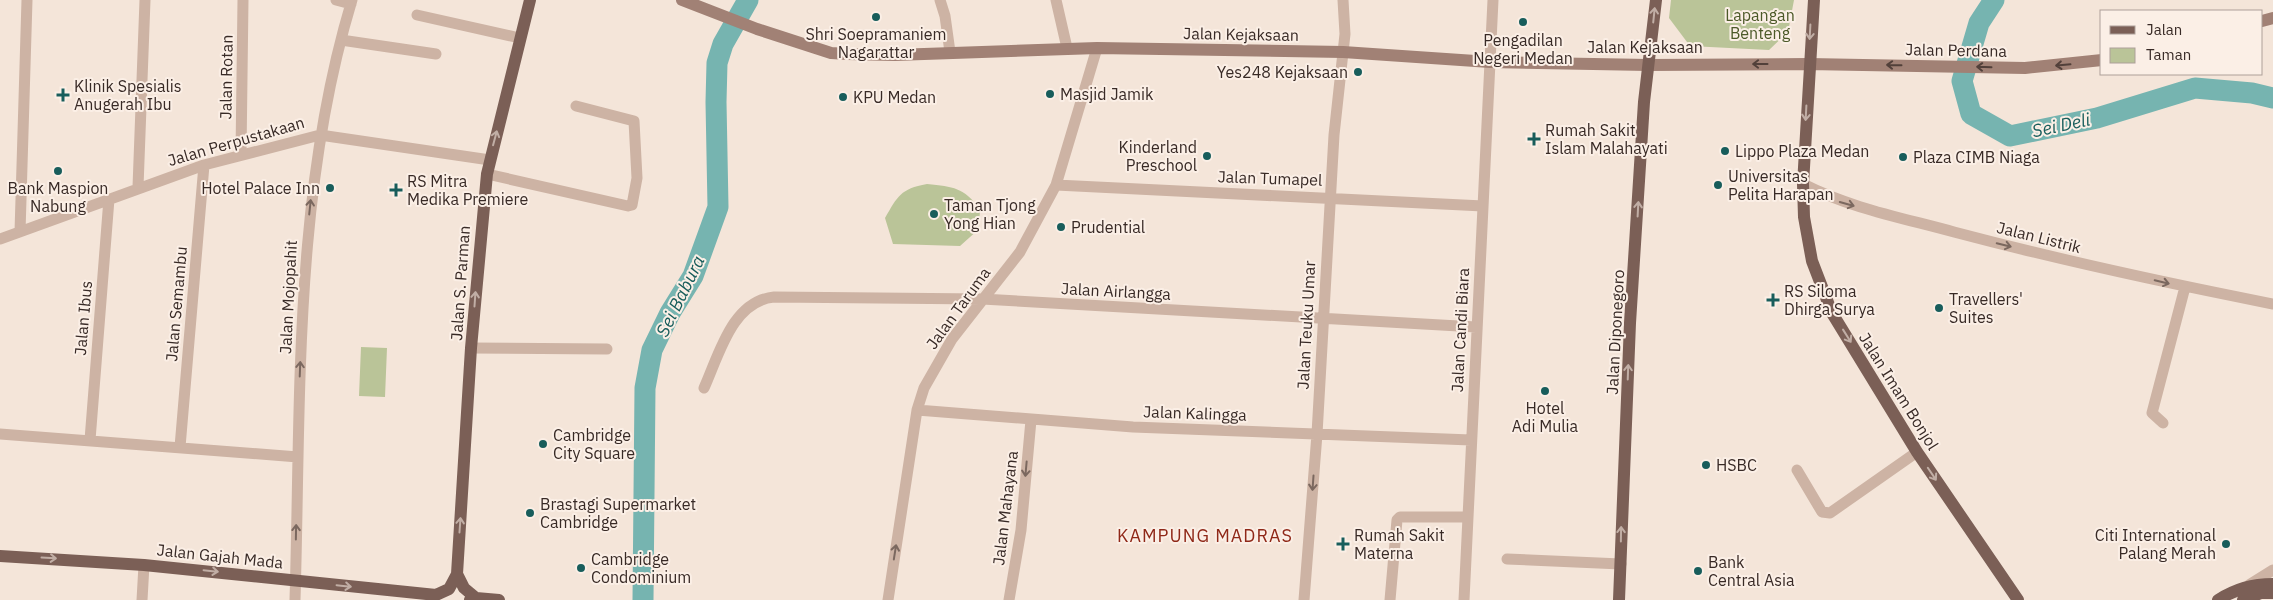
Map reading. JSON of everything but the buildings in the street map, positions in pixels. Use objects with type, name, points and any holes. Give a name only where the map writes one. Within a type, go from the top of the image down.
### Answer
[{"type":"main road","name":"Jalan S. Parman","points":[[457,574],[471,348],[487,174],[530,0]]},
{"type":"main road","name":"Jalan Kejaksaan","points":[[682,0],[757,29],[831,53],[895,55],[1097,48],[1343,52],[1490,62],[1648,65],[1809,64]]},
{"type":"main road","name":"Jalan Diponegoro","points":[[1619,600],[1630,323],[1648,65],[1656,0]]},
{"type":"main road","name":"Jalan Imam Bonjol","points":[[1814,0],[1803,184],[1804,217],[1812,261],[1828,305],[1917,452],[2018,600]]},
{"type":"main road","name":"Jalan Perdana","points":[[1809,64],[2025,68],[2100,60]]},
{"type":"main road","name":"Jalan Gajah Mada","points":[[0,556],[144,565],[296,580],[439,598]]},
{"type":"main road","points":[[439,598],[449,589],[457,574]]},
{"type":"main road","points":[[457,574],[464,588],[473,599],[500,600]]},
{"type":"main road","points":[[2218,600],[2234,590],[2250,585],[2273,584]]},
{"type":"main road","points":[[2243,600],[2261,593],[2273,593]]},
{"type":"street","points":[[20,232],[27,0]]},
{"type":"street","points":[[138,187],[145,0]]},
{"type":"street","name":"Jalan Rotan","points":[[241,154],[243,0]]},
{"type":"street","points":[[336,0],[351,2]]},
{"type":"street","points":[[940,0],[950,52]]},
{"type":"street","points":[[1056,0],[1067,48]]},
{"type":"street","name":"Jalan Teuku Umar","points":[[1304,600],[1317,434],[1334,134],[1343,52],[1343,0]]},
{"type":"street","name":"Jalan Candi Biara","points":[[1464,600],[1493,0]]},
{"type":"street","name":"Jalan Mojopahit","points":[[295,600],[302,292],[310,206],[320,135],[351,2]]},
{"type":"street","points":[[417,15],[520,38]]},
{"type":"street","points":[[341,40],[436,54]]},
{"type":"street","name":"Jalan Taruma","points":[[888,600],[917,410],[924,388],[952,339],[1020,252],[1056,185],[1097,48]]},
{"type":"street","points":[[487,174],[628,206],[632,205],[637,178],[634,121],[576,106]]},
{"type":"street","name":"Jalan Perpustakaan","points":[[0,239],[204,164],[320,135],[490,160]]},
{"type":"street","name":"Jalan Semambu","points":[[180,447],[204,164]]},
{"type":"street","name":"Jalan Listrik","points":[[1803,184],[1846,204],[2059,258],[2185,287],[2273,304]]},
{"type":"street","name":"Jalan Tumapel","points":[[1056,185],[1483,206]]},
{"type":"street","name":"Jalan Ibus","points":[[90,440],[109,199]]},
{"type":"street","points":[[2163,423],[2152,413],[2185,287]]},
{"type":"street","name":"Jalan Airlangga","points":[[704,388],[729,332],[746,308],[754,302],[774,297],[982,299],[1476,327]]},
{"type":"street","points":[[471,348],[607,349]]},
{"type":"street","name":"Jalan Kalingga","points":[[917,410],[1030,420],[1471,440]]},
{"type":"street","name":"Jalan Mahayana","points":[[1010,600],[1021,530],[1030,420]]},
{"type":"street","points":[[0,434],[298,457]]},
{"type":"street","points":[[1797,470],[1822,512],[1830,513],[1917,452]]},
{"type":"street","points":[[1390,600],[1397,520],[1400,517],[1468,517]]},
{"type":"street","points":[[1507,559],[1621,564]]},
{"type":"street","points":[[142,600],[144,565]]},
{"type":"street","points":[[2250,585],[2273,570]]},
{"type":"green space","name":"Lapangan Benteng","points":[[1671,0],[1794,0],[1788,32],[1769,50],[1690,46],[1669,18]]},
{"type":"green space","name":"Taman Tjong Yong Hian","points":[[927,184],[957,189],[968,196],[980,209],[979,229],[960,246],[893,244],[885,218],[893,204],[905,191]]},
{"type":"green space","points":[[361,347],[387,348],[385,397],[359,396]]},
{"type":"waterway","name":"Sei Babura","points":[[643,600],[645,388],[652,350],[670,313],[693,276],[718,207],[717,63],[723,44],[748,0]]},
{"type":"waterway","name":"Sei Deli","points":[[1994,0],[1979,23],[1962,81],[1971,114],[2010,136],[2097,118],[2195,88],[2252,93],[2273,98]]},
{"type":"place","name":"Shri Soepramaniem Nagarattar","points":[[876,17]]},
{"type":"place","name":"Pengadilan Negeri Medan","points":[[1523,22]]},
{"type":"place","name":"Yes248 Kejaksaan","points":[[1358,72]]},
{"type":"place","name":"Masjid Jamik","points":[[1050,94]]},
{"type":"place","name":"Klinik Spesialis Anugerah Ibu","points":[[63,95]]},
{"type":"place","name":"KPU Medan","points":[[843,97]]},
{"type":"place","name":"Rumah Sakit Islam Malahayati","points":[[1534,139]]},
{"type":"place","name":"Lippo Plaza Medan","points":[[1725,151]]},
{"type":"place","name":"Kinderland Preschool","points":[[1207,156]]},
{"type":"place","name":"Plaza CIMB Niaga","points":[[1903,157]]},
{"type":"place","name":"Bank Maspion Nabung","points":[[58,171]]},
{"type":"place","name":"Universitas Pelita Harapan","points":[[1718,185]]},
{"type":"place","name":"Hotel Palace Inn","points":[[330,188]]},
{"type":"place","name":"RS Mitra Medika Premiere","points":[[396,190]]},
{"type":"place","name":"Taman Tjong Yong Hian","points":[[934,214]]},
{"type":"place","name":"Prudential","points":[[1061,227]]},
{"type":"place","name":"RS Siloma Dhirga Surya","points":[[1773,300]]},
{"type":"place","name":"Travellers' Suites","points":[[1939,308]]},
{"type":"place","name":"Hotel Adi Mulia","points":[[1545,391]]},
{"type":"place","name":"Cambridge City Square","points":[[543,444]]},
{"type":"place","name":"HSBC","points":[[1706,465]]},
{"type":"place","name":"Brastagi Supermarket Cambridge","points":[[530,513]]},
{"type":"place","name":"Rumah Sakit Materna","points":[[1343,544]]},
{"type":"place","name":"Citi International Palang Merah","points":[[2226,544]]},
{"type":"place","name":"Cambridge Condominium","points":[[581,568]]},
{"type":"place","name":"Bank Central Asia","points":[[1698,571]]},
{"type":"district","name":"KAMPUNG MADRAS","points":[[1205,535]]}]
